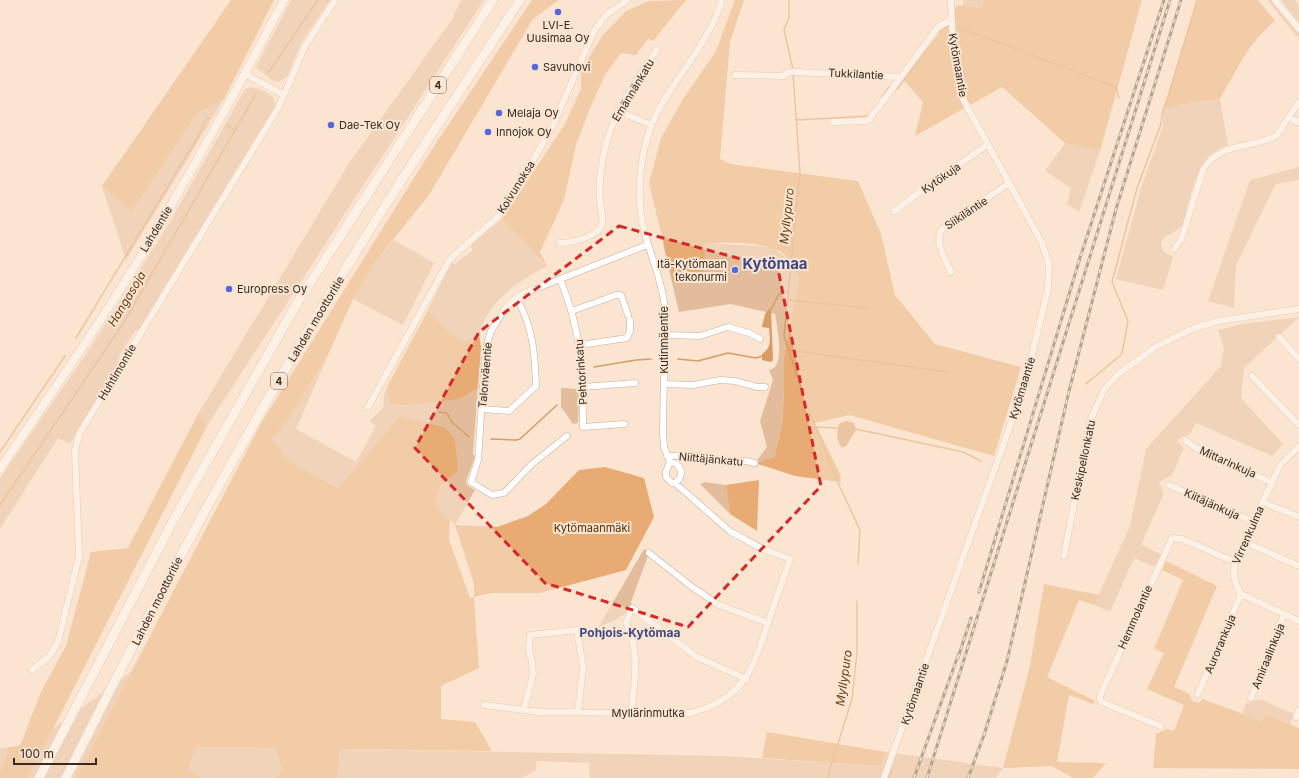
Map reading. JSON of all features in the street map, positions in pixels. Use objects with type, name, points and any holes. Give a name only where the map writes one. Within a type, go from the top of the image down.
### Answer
[{"type":"highway","name":"Lahden moottoritie","points":[[39,778],[173,521],[299,300],[493,0]]},
{"type":"highway","name":"Lahden moottoritie","points":[[66,778],[205,509],[267,400],[319,312],[401,180],[520,0]]},
{"type":"main road","name":"Lahdentie","points":[[0,469],[118,293],[166,214],[245,74],[284,0]]},
{"type":"street","name":"Huhtimontie","points":[[32,670],[49,657],[58,642],[80,556],[75,451],[79,434],[273,117],[305,46],[335,0]]},
{"type":"street","name":"Koivunoksa","points":[[368,407],[450,259],[495,219],[510,201],[553,125],[594,31],[606,15],[627,0]]},
{"type":"street","name":"Kutinmäentie","points":[[675,483],[681,475],[681,470],[678,464],[670,462],[667,456],[664,447],[663,433],[665,335],[663,293],[647,245],[640,203],[640,173],[642,154],[652,125],[668,93],[709,33],[722,0]]},
{"type":"street","name":"Kytömaantie","points":[[884,778],[1017,406],[1047,301],[1050,276],[1049,264],[1042,243],[987,145],[964,99],[953,48],[951,0]]},
{"type":"street","points":[[1275,0],[1299,29]]},
{"type":"street","points":[[833,122],[868,121],[938,27],[951,20]]},
{"type":"street","name":"Emännänkatu","points":[[560,244],[571,243],[594,234],[601,228],[603,220],[600,206],[600,183],[603,158],[609,131],[612,122],[620,112],[633,85],[657,50]]},
{"type":"street","name":"Tukkilantie","points":[[735,75],[783,76],[793,72],[901,77]]},
{"type":"street","points":[[245,74],[284,95]]},
{"type":"street","points":[[1174,248],[1181,240],[1203,170],[1208,160],[1222,151],[1276,136],[1299,102]]},
{"type":"street","points":[[620,112],[652,125]]},
{"type":"street","points":[[1289,117],[1299,123]]},
{"type":"street","name":"Kytökuja","points":[[894,211],[932,182],[987,145]]},
{"type":"street","name":"Siikiläntie","points":[[951,272],[938,244],[938,236],[941,230],[1009,183]]},
{"type":"street","name":"Talonväentie","points":[[567,436],[532,464],[504,494],[492,495],[471,482],[478,460],[487,344],[491,331],[501,314],[516,298],[527,292],[647,245]]},
{"type":"street","name":"Pehtorinkatu","points":[[560,279],[572,311],[580,345],[583,387],[583,427],[624,424]]},
{"type":"street","points":[[572,311],[616,294],[621,295],[629,317],[630,331],[627,338],[580,345]]},
{"type":"street","points":[[482,409],[509,411],[536,386],[534,348],[528,325],[516,298]]},
{"type":"street","name":"Keskipellonkatu","points":[[1064,556],[1090,421],[1104,390],[1117,375],[1157,346],[1194,328],[1219,321],[1299,309]]},
{"type":"street","points":[[665,335],[700,336],[728,327],[750,333],[760,339]]},
{"type":"street","points":[[1279,337],[1299,359]]},
{"type":"street","points":[[1252,376],[1299,425]]},
{"type":"street","points":[[664,384],[693,385],[720,380],[735,381],[757,387],[766,387]]},
{"type":"street","points":[[583,387],[635,383]]},
{"type":"street","name":"Mittarinkuja","points":[[1186,441],[1195,448],[1272,482]]},
{"type":"street","name":"Virrenkulma","points":[[1241,594],[1236,586],[1233,572],[1235,562],[1280,465],[1299,446]]},
{"type":"street","name":"Niittäjänkatu","points":[[667,456],[700,456],[727,462],[745,461],[755,463]]},
{"type":"street","points":[[670,462],[666,471],[666,477],[669,481],[675,483]]},
{"type":"street","name":"Myllärinmutka","points":[[484,705],[540,712],[631,714],[690,713],[708,708],[724,699],[746,678],[756,659],[790,559],[763,549],[731,532],[675,483]]},
{"type":"street","name":"Kiitäjänkuja","points":[[1169,485],[1254,522]]},
{"type":"street","points":[[1263,502],[1299,517]]},
{"type":"street","name":"Hemmolantie","points":[[1160,726],[1100,700],[1100,696],[1139,608],[1172,538],[1182,539],[1235,562]]},
{"type":"street","points":[[1245,542],[1299,566]]},
{"type":"street","points":[[650,554],[692,587],[719,604],[768,623]]},
{"type":"street","points":[[1241,594],[1299,621]]},
{"type":"street","name":"Aurorankuja","points":[[1198,694],[1241,594]]},
{"type":"street","points":[[631,714],[636,668],[632,635],[626,623],[632,608],[697,656],[746,678]]},
{"type":"street","name":"Amiraalinkuja","points":[[1251,698],[1284,614]]},
{"type":"street","points":[[524,710],[533,674],[529,650],[530,635],[578,630],[583,667],[578,712]]},
{"type":"street","points":[[1296,717],[1299,710]]},
{"type":"highlighted area","points":[[619,226],[778,269],[821,486],[688,627],[545,583],[415,448],[479,332]]},
{"type":"shaded area","points":[[291,0],[330,0],[301,43],[287,77],[280,81],[273,81],[256,67]]},
{"type":"shaded area","points":[[461,0],[484,0],[207,426],[198,414],[349,163],[451,21]]},
{"type":"shaded area","points":[[963,0],[984,0],[983,8],[963,6]]},
{"type":"shaded area","points":[[1267,0],[1271,0],[1274,3],[1299,33],[1299,39]]},
{"type":"shaded area","points":[[1281,0],[1295,0],[1299,6],[1299,23]]},
{"type":"shaded area","points":[[253,87],[266,92],[274,98],[275,106],[139,329],[135,331],[119,356],[119,362],[70,444],[58,438],[0,529],[0,478],[87,353],[170,222],[245,89]]},
{"type":"shaded area","points":[[224,99],[126,260],[102,186],[131,212],[197,113]]},
{"type":"shaded area","points":[[1220,99],[1228,145],[1214,152],[1202,165],[1195,181],[1183,223],[1180,228],[1163,238],[1161,243],[1163,251],[1173,257],[1163,290],[1116,279],[1141,188],[1163,126],[1163,109],[1195,102]]},
{"type":"shaded area","points":[[1065,143],[1100,151],[1079,212],[1067,204],[1071,188],[1045,171]]},
{"type":"shaded area","points":[[1299,167],[1299,180],[1276,184],[1236,265],[1234,308],[1208,301],[1250,180]]},
{"type":"shaded area","points":[[502,219],[547,266],[525,279],[506,293],[490,311],[479,334],[464,341],[449,333],[428,310],[451,262],[455,264],[472,251],[471,245]]},
{"type":"shaded area","points":[[394,240],[434,263],[403,325],[353,299],[376,261]]},
{"type":"shaded area","points":[[712,243],[772,247],[787,258],[799,277],[784,357],[782,426],[774,457],[755,463],[767,447],[760,421],[773,380],[769,370],[774,368],[779,357],[779,342],[775,314],[731,304],[679,312],[663,244]]},
{"type":"shaded area","points":[[769,309],[771,310],[773,360],[771,362],[762,360],[762,354],[765,352],[770,343],[769,328],[762,327],[765,314]]},
{"type":"shaded area","points":[[1299,317],[1244,368],[1241,398],[1283,444],[1272,456],[1196,423],[1190,434],[1177,441],[1184,448],[1172,475],[1159,482],[1164,493],[1141,545],[1161,554],[1155,567],[1134,558],[1110,612],[1094,605],[1130,526],[1146,449],[1221,366],[1224,348],[1218,330],[1242,324]]},
{"type":"shaded area","points":[[328,355],[296,429],[356,462],[376,426],[370,422],[383,407],[385,390],[387,387],[390,404],[460,399],[478,388],[473,454],[475,457],[466,481],[467,485],[475,490],[455,525],[438,508],[436,494],[442,485],[458,471],[421,422],[400,416],[338,488],[289,461],[270,438],[285,425]]},
{"type":"shaded area","points":[[561,388],[579,389],[578,423],[573,424],[561,407]]},
{"type":"shaded area","points":[[847,421],[854,423],[856,430],[847,445],[842,448],[838,439],[838,426],[840,423]]},
{"type":"shaded area","points":[[705,482],[726,485],[730,514],[700,484]]},
{"type":"shaded area","points":[[644,549],[649,553],[631,602],[632,608],[617,619],[598,628]]},
{"type":"shaded area","points":[[161,650],[86,778],[28,778],[53,729]]},
{"type":"shaded area","points":[[1260,699],[1294,714],[1290,724],[1267,715],[1261,721],[1242,714],[1246,703]]},
{"type":"shaded area","points":[[9,747],[0,772],[0,748]]},
{"type":"shaded area","points":[[196,747],[275,748],[282,769],[277,778],[202,778],[188,769]]},
{"type":"shaded area","points":[[340,749],[724,756],[881,766],[886,752],[1003,768],[996,778],[590,778],[589,763],[537,761],[535,771],[521,778],[337,778]]},
{"type":"green space","points":[[231,0],[274,0],[224,99],[197,113],[131,212],[102,186]]},
{"type":"green space","points":[[532,0],[559,0],[533,19],[429,195],[376,261],[353,299],[328,355],[285,425],[271,438],[289,461],[338,488],[400,416],[446,428],[455,440],[458,471],[442,485],[436,494],[438,508],[450,520],[449,540],[470,598],[474,597],[479,668],[441,686],[441,719],[475,722],[492,751],[340,749],[337,778],[277,778],[282,769],[275,748],[196,747],[188,769],[202,778],[76,778],[260,425],[432,149]]},
{"type":"green space","points":[[686,0],[653,41],[648,39],[636,55],[621,53],[605,75],[590,108],[576,145],[564,200],[540,252],[547,266],[502,219],[565,124],[581,89],[581,71],[602,36],[626,11],[649,1]]},
{"type":"green space","points":[[735,0],[744,0],[730,42],[720,159],[730,164],[858,181],[881,234],[895,295],[935,344],[1021,367],[994,456],[849,415],[815,423],[841,476],[840,482],[795,476],[755,463],[774,457],[782,426],[784,357],[799,277],[788,258],[781,252],[772,248],[761,245],[737,243],[705,243],[703,279],[673,282],[649,183],[661,138],[683,99],[716,51]]},
{"type":"green space","points":[[984,0],[1142,0],[1100,151],[1065,143],[1002,87],[915,136],[923,102],[902,78],[946,25],[957,5],[982,8]]},
{"type":"green space","points":[[1198,0],[1258,0],[1275,21],[1251,47],[1237,68],[1220,99],[1195,102],[1163,109]]},
{"type":"green space","points":[[428,310],[449,333],[464,341],[479,334],[481,347],[478,388],[460,399],[408,405],[390,404],[387,387]]},
{"type":"green space","points":[[198,414],[207,426],[28,778],[0,778],[0,772],[9,747],[20,746],[41,692],[66,646],[91,552],[128,548]]},
{"type":"green space","name":"Kytömaanmäki","points":[[605,467],[644,478],[654,517],[626,570],[540,593],[491,593],[474,597],[474,584],[455,525],[497,527],[528,516],[546,504],[579,470]]},
{"type":"green space","points":[[759,480],[757,531],[730,514],[726,485]]},
{"type":"green space","points":[[1166,561],[1217,586],[1174,687],[1188,693],[1193,701],[1198,703],[1203,699],[1261,721],[1267,715],[1299,728],[1299,769],[1153,768],[1156,734],[1167,729],[1174,731],[1184,705],[1147,689],[1164,653],[1154,649],[1183,580],[1162,570]]},
{"type":"green space","points":[[1044,584],[1099,595],[1094,605],[1079,600],[1047,677],[1095,701],[1093,704],[1069,695],[1057,762],[1106,763],[1093,778],[1073,778],[1052,766],[1003,768],[1030,666]]},
{"type":"green space","points":[[767,732],[886,752],[881,766],[762,758]]},
{"type":"waterway","name":"Hangasoja","points":[[268,73],[318,0]]},
{"type":"waterway","name":"Myllypuro","points":[[789,0],[789,18],[784,29],[793,70]]},
{"type":"waterway","points":[[1086,384],[1122,354],[1128,321],[1112,282],[1137,188],[1161,124],[1162,114],[1197,0]]},
{"type":"waterway","points":[[936,34],[946,27]]},
{"type":"waterway","points":[[958,27],[1116,87],[1119,98]]},
{"type":"waterway","points":[[897,89],[918,60]]},
{"type":"waterway","name":"Myllypuro","points":[[793,74],[800,172],[784,336],[806,403],[840,487],[860,530],[858,564]]},
{"type":"waterway","points":[[882,97],[889,87]]},
{"type":"waterway","name":"Hangasoja","points":[[0,505],[124,322],[256,94]]},
{"type":"waterway","points":[[797,120],[869,116]]},
{"type":"waterway","points":[[76,338],[198,137],[207,118],[210,118]]},
{"type":"waterway","points":[[227,126],[236,130]]},
{"type":"waterway","points":[[770,311],[779,294],[789,291]]},
{"type":"waterway","points":[[788,300],[867,308]]},
{"type":"waterway","points":[[789,350],[947,372]]},
{"type":"waterway","points":[[678,359],[698,361],[728,353],[756,358],[762,356]]},
{"type":"waterway","points":[[0,452],[65,356]]},
{"type":"waterway","points":[[594,367],[651,359]]},
{"type":"waterway","points":[[491,439],[520,439],[557,405]]},
{"type":"waterway","points":[[439,412],[447,413],[452,422],[469,437]]},
{"type":"waterway","points":[[817,427],[837,428]]},
{"type":"waterway","points":[[856,429],[963,452],[981,461]]},
{"type":"waterway","name":"Myllypuro","points":[[827,778],[852,699],[857,652],[857,601]]},
{"type":"waterway","points":[[889,778],[892,770]]},
{"type":"railway","points":[[979,592],[1080,258],[1164,0]]},
{"type":"railway","points":[[927,778],[1170,0]]},
{"type":"railway","points":[[968,778],[984,735],[1007,661],[1069,391],[1116,209],[1181,0]]},
{"type":"railway","points":[[958,658],[971,618]]},
{"type":"railway","points":[[914,778],[959,653]]},
{"type":"place","name":"LVI-E. Uusimaa Oy","points":[[558,12]]},
{"type":"place","name":"Savuhovi","points":[[535,67]]},
{"type":"place","name":"Melaja Oy","points":[[499,113]]},
{"type":"place","name":"Dae-Tek Oy","points":[[331,125]]},
{"type":"place","name":"Innojok Oy","points":[[488,132]]},
{"type":"place","name":"Itä-Kytömaan tekonurmi","points":[[735,270]]},
{"type":"place","name":"Europress Oy","points":[[229,289]]},
{"type":"district","name":"Kytömaa","points":[[775,264]]},
{"type":"district","name":"Pohjois-Kytömaa","points":[[630,633]]}]
